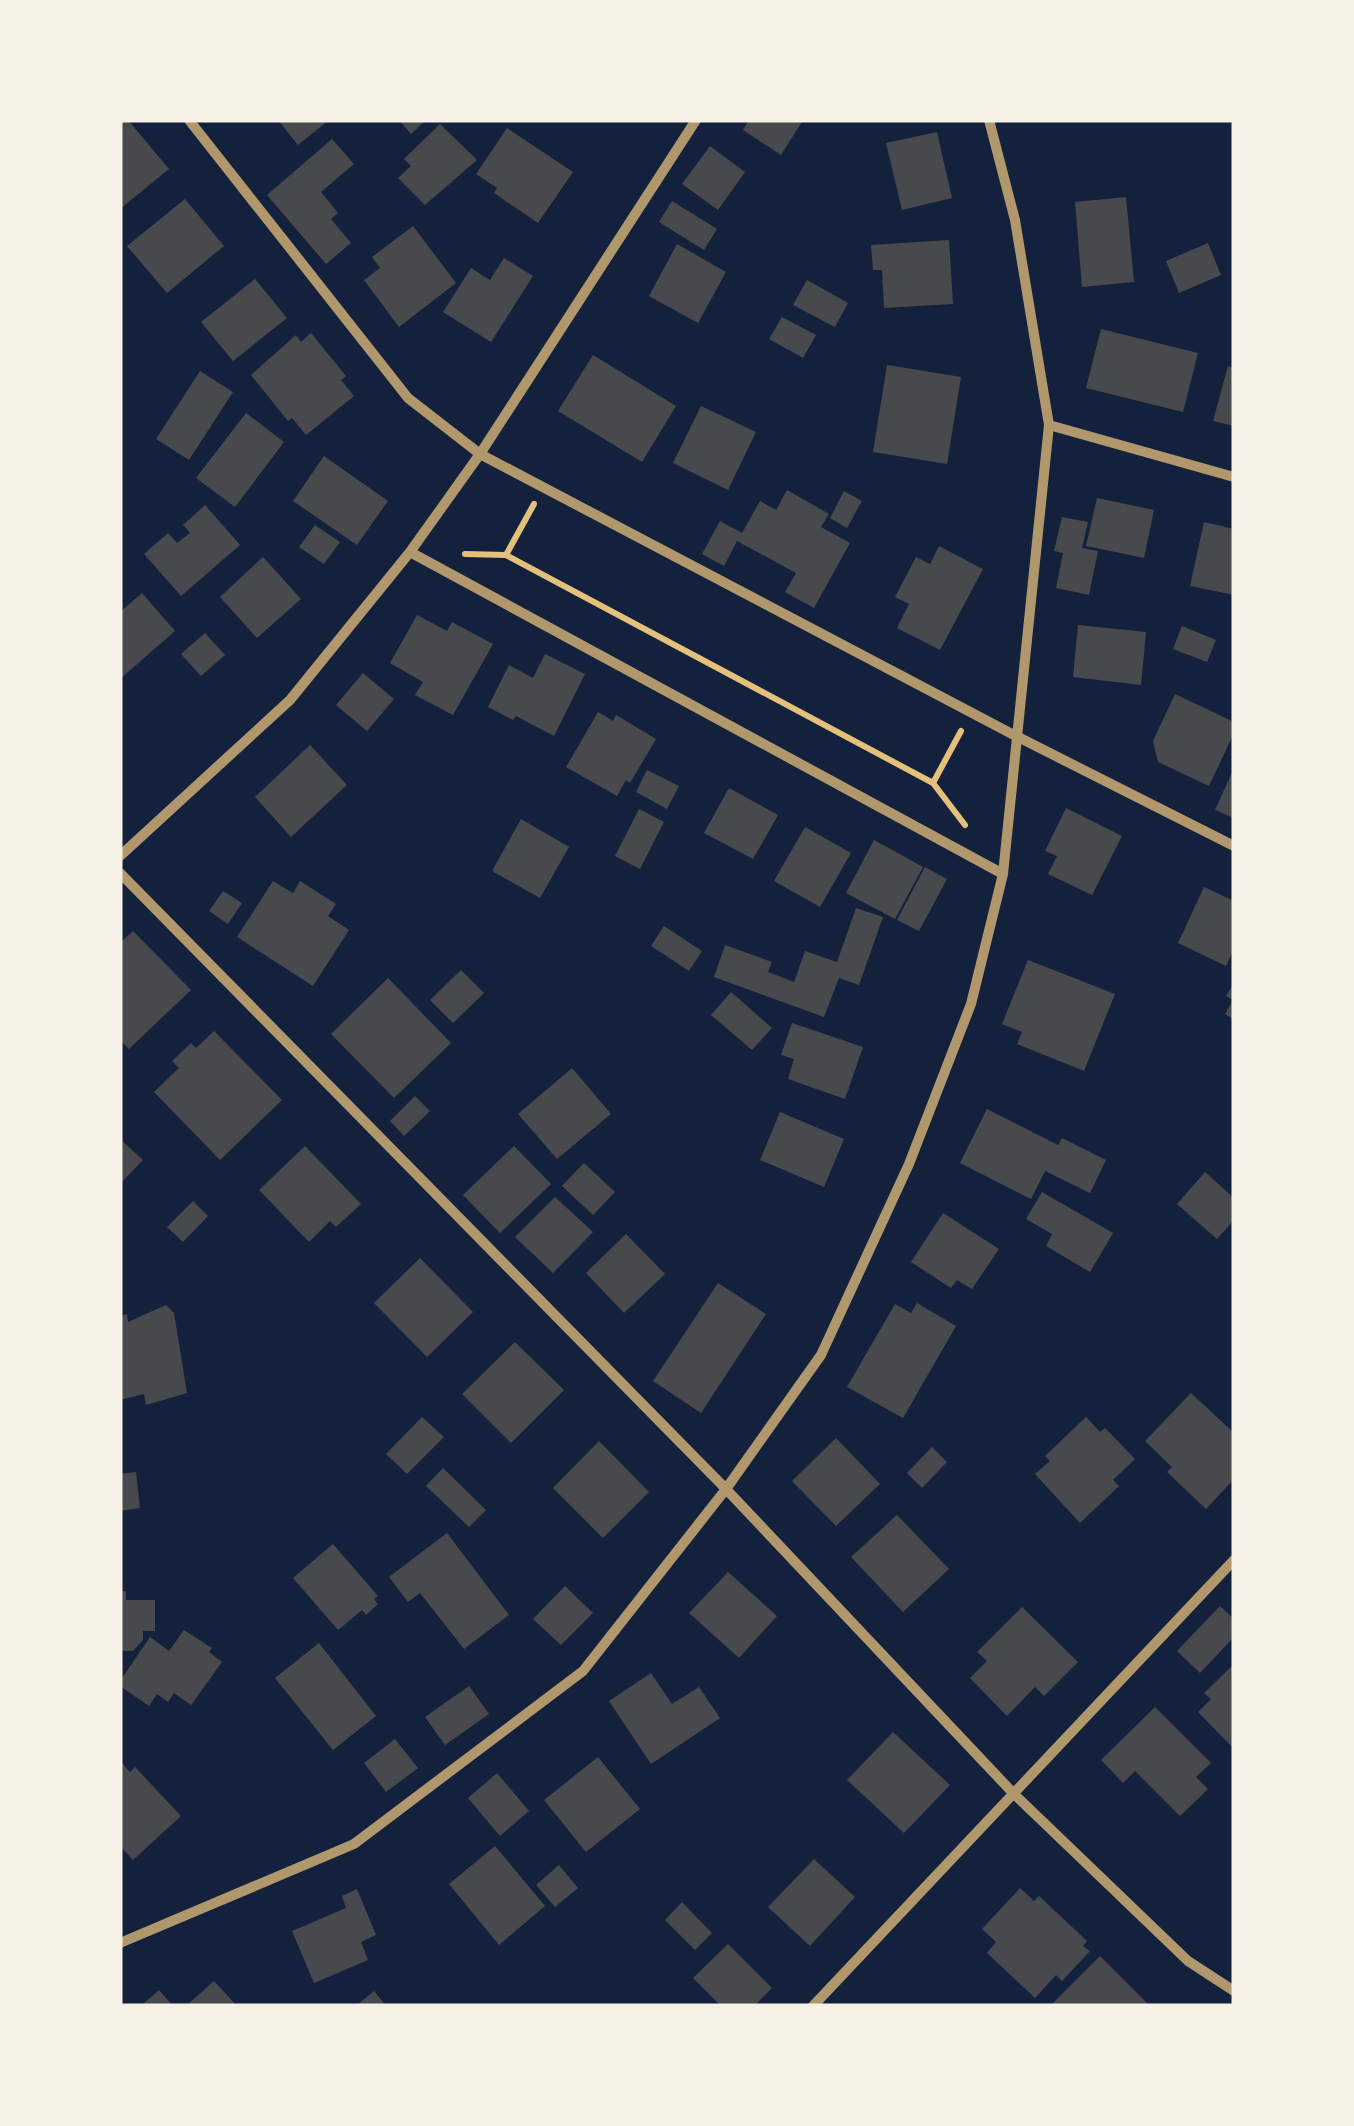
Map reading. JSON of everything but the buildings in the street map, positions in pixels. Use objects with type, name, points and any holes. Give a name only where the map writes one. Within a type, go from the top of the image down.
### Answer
[{"type":"street","points":[[188,120],[408,398],[480,454],[1234,846]]},
{"type":"street","points":[[120,856],[290,700],[410,552],[480,454],[696,120]]},
{"type":"street","points":[[120,1943],[354,1844],[583,1671],[726,1490],[821,1355],[909,1164],[971,1004],[1002,874],[1049,426],[1016,220],[989,120]]},
{"type":"street","points":[[1049,426],[1234,476]]},
{"type":"street","points":[[410,552],[1002,874]]},
{"type":"street","points":[[120,872],[726,1490],[1014,1794],[1188,1961],[1234,1991]]},
{"type":"street","points":[[813,2006],[1234,1560]]},
{"type":"path","points":[[506,556],[544,487]]},
{"type":"path","points":[[410,552],[506,556],[933,783],[968,828]]},
{"type":"path","points":[[933,783],[971,712]]}]
